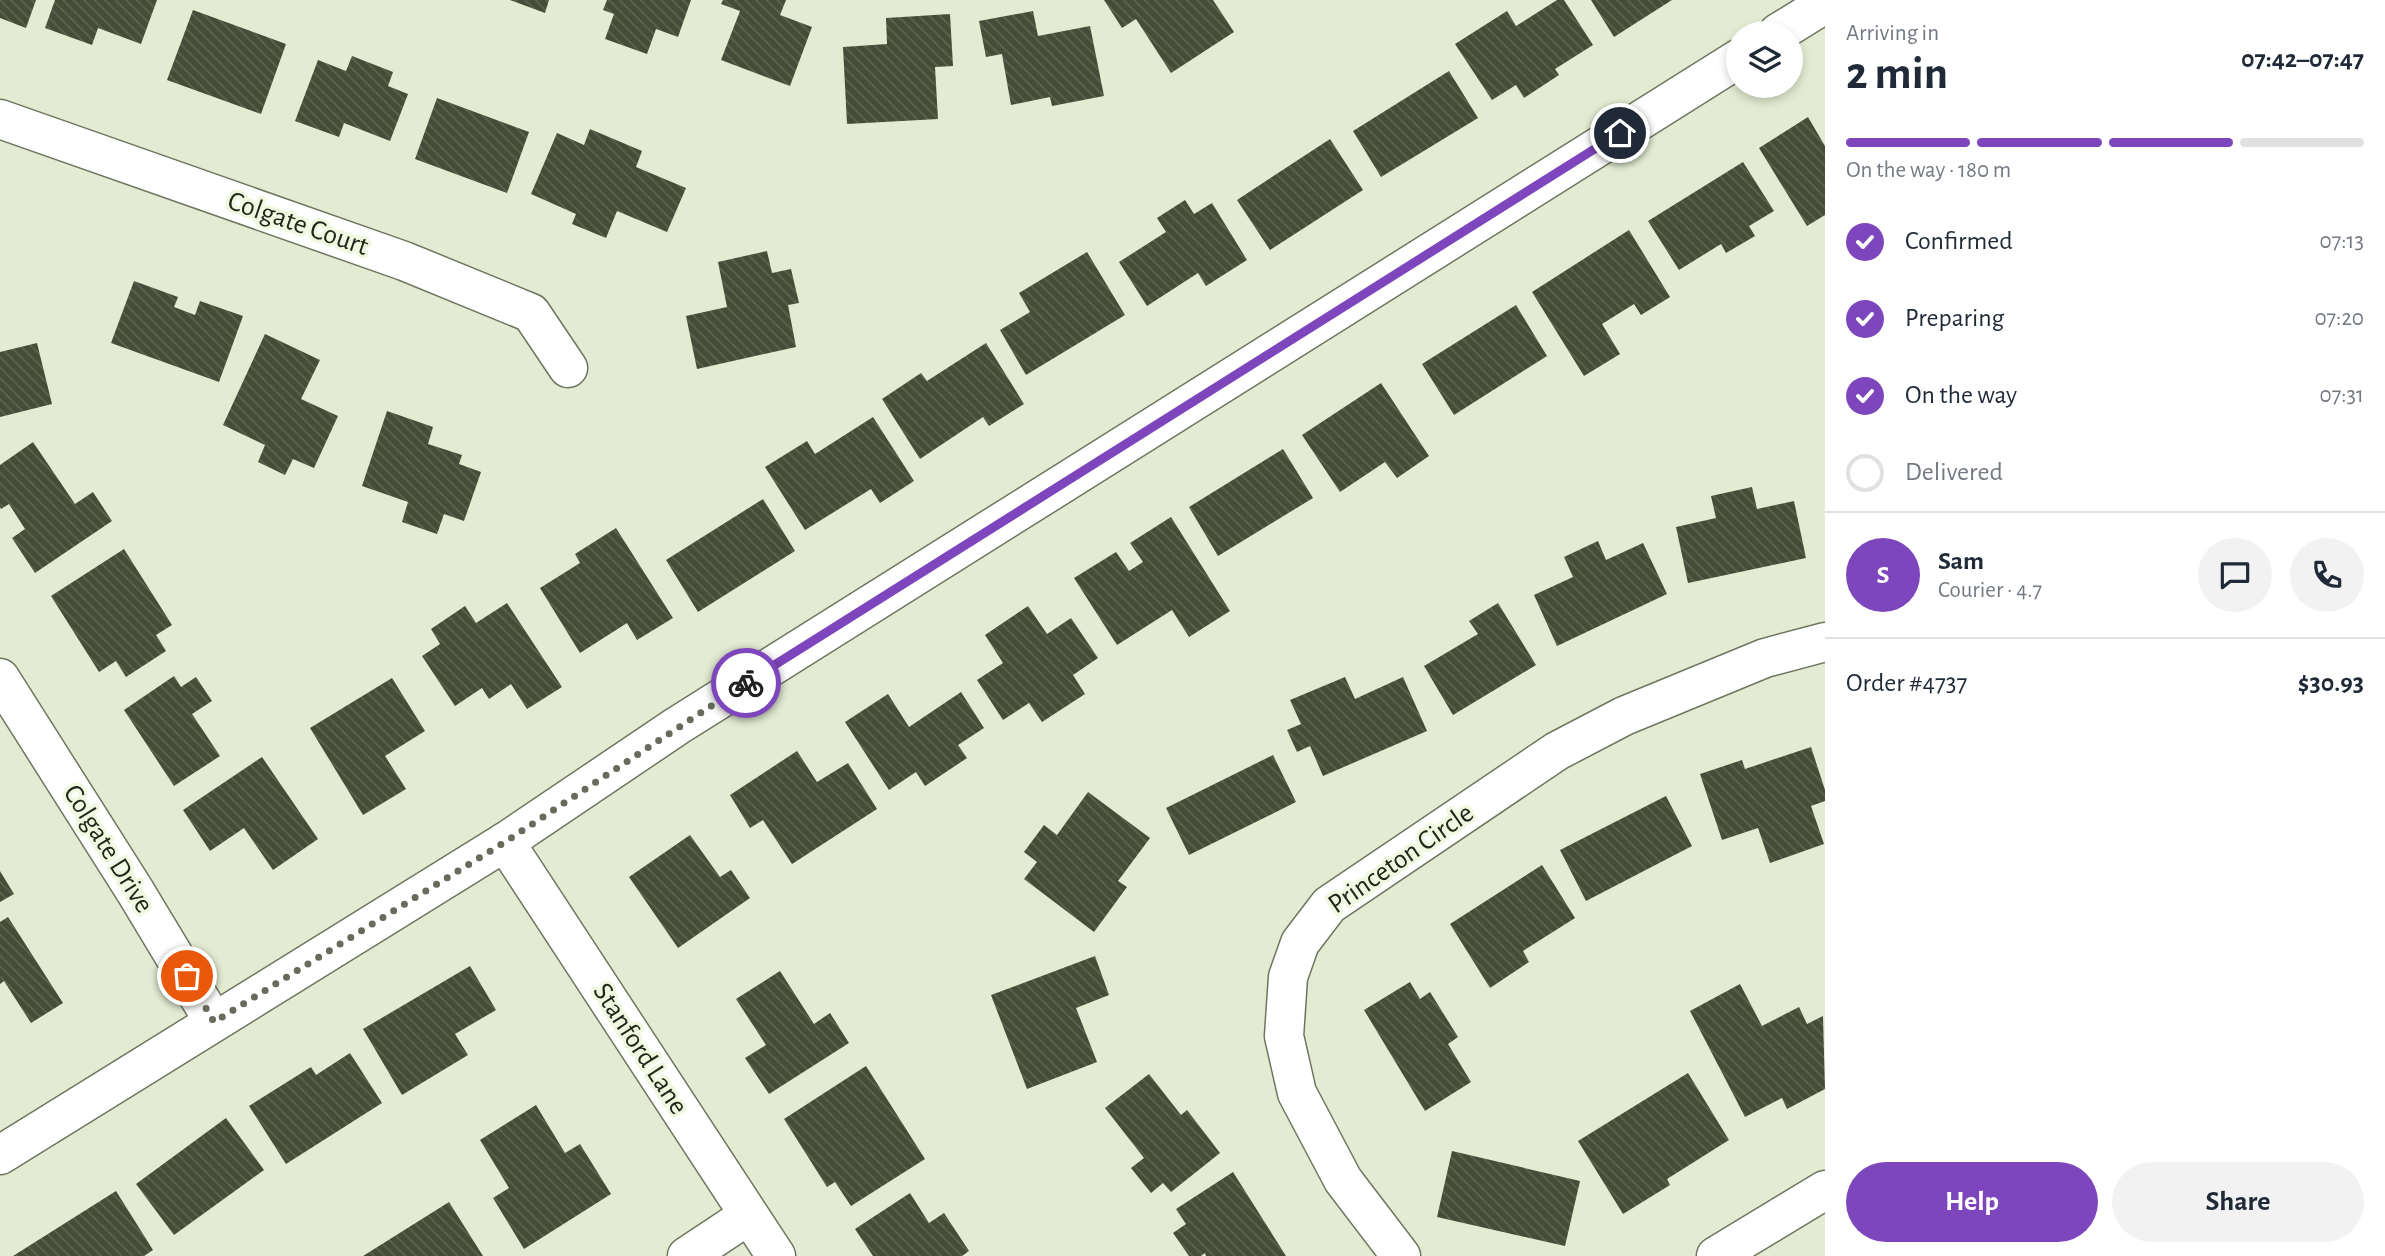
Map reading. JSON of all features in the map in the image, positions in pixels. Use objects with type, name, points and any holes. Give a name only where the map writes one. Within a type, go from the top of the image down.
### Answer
[{"type":"street","points":[[1797,21],[1825,4]]},
{"type":"street","points":[[0,1155],[505,842],[689,719],[1726,67]]},
{"type":"street","name":"Colgate Court","points":[[0,120],[404,261],[531,313],[568,368]]},
{"type":"street","name":"Princeton Circle","points":[[1401,1256],[1343,1180],[1297,1093],[1284,1036],[1287,977],[1300,943],[1329,905],[1557,751],[1624,716],[1765,658],[1825,642]]},
{"type":"street","name":"Colgate Drive","points":[[0,678],[135,891],[214,1022]]},
{"type":"street","name":"Stanford Lane","points":[[505,842],[776,1256]]},
{"type":"street","points":[[1716,1256],[1825,1191]]},
{"type":"street","points":[[687,1256],[749,1215]]},
{"type":"building","points":[[0,0],[36,0],[26,28],[0,18]]},
{"type":"building","points":[[55,0],[157,0],[141,44],[98,28],[92,45],[45,28]]},
{"type":"building","points":[[510,0],[549,0],[545,13]]},
{"type":"building","points":[[607,0],[691,0],[678,37],[656,29],[647,54],[605,39],[614,14],[603,10]]},
{"type":"building","points":[[723,0],[786,0],[780,15],[812,27],[790,86],[721,60],[740,11],[721,4]]},
{"type":"building","points":[[1104,0],[1213,0],[1234,32],[1171,73],[1136,19],[1122,28]]},
{"type":"building","points":[[1557,0],[1564,0],[1593,45],[1555,69],[1559,75],[1524,98],[1516,85],[1492,100],[1455,44],[1507,11],[1516,26]]},
{"type":"building","points":[[1591,0],[1672,0],[1614,37]]},
{"type":"building","points":[[193,10],[286,44],[261,114],[167,80]]},
{"type":"building","points":[[1033,11],[1038,36],[1090,26],[1104,96],[1052,106],[1050,97],[1011,105],[1002,54],[986,57],[979,21]]},
{"type":"building","points":[[950,14],[953,66],[935,67],[938,119],[847,124],[843,47],[887,44],[886,18]]},
{"type":"building","points":[[352,56],[393,72],[388,86],[408,94],[390,141],[344,123],[339,137],[295,121],[318,60],[346,71]]},
{"type":"building","points":[[1449,71],[1478,118],[1381,177],[1353,131]]},
{"type":"building","points":[[437,98],[529,132],[507,193],[415,159]]},
{"type":"building","points":[[1808,117],[1825,146],[1825,215],[1807,226],[1759,148]]},
{"type":"building","points":[[590,129],[642,151],[636,167],[686,188],[667,232],[617,211],[606,238],[572,224],[576,214],[531,194],[557,133],[584,145]]},
{"type":"building","points":[[1330,139],[1363,190],[1270,250],[1237,200]]},
{"type":"building","points":[[1743,162],[1774,211],[1749,226],[1755,236],[1726,253],[1721,244],[1679,270],[1648,221]]},
{"type":"building","points":[[1185,200],[1194,214],[1212,203],[1247,260],[1206,286],[1198,273],[1147,306],[1119,262],[1166,232],[1157,218]]},
{"type":"building","points":[[1629,230],[1670,297],[1641,315],[1634,304],[1602,324],[1620,354],[1584,376],[1532,292]]},
{"type":"building","points":[[767,251],[772,273],[791,269],[799,303],[788,305],[796,347],[697,369],[686,316],[727,307],[718,262]]},
{"type":"building","points":[[1087,252],[1125,315],[1026,375],[1000,330],[1030,312],[1019,293]]},
{"type":"building","points":[[134,281],[178,297],[174,307],[195,315],[200,301],[243,316],[219,382],[111,343]]},
{"type":"building","points":[[1516,305],[1547,356],[1454,415],[1422,364]]},
{"type":"building","points":[[265,334],[320,360],[301,399],[338,416],[314,468],[293,459],[285,475],[258,462],[265,445],[223,425]]},
{"type":"building","points":[[37,343],[52,404],[0,417],[0,352]]},
{"type":"building","points":[[986,343],[1024,404],[989,426],[983,417],[920,459],[882,399],[921,373],[927,381]]},
{"type":"building","points":[[1381,383],[1429,456],[1397,478],[1385,462],[1340,492],[1302,435]]},
{"type":"building","points":[[387,411],[433,427],[428,444],[462,455],[459,464],[481,472],[464,521],[444,514],[437,534],[402,522],[408,502],[362,486]]},
{"type":"building","points":[[873,417],[914,481],[880,503],[871,489],[805,530],[765,467],[807,441],[815,454]]},
{"type":"building","points":[[33,442],[75,504],[93,492],[112,521],[35,573],[12,538],[25,529],[9,504],[1,509],[0,507],[0,465]]},
{"type":"building","points":[[1283,449],[1313,498],[1218,556],[1189,507]]},
{"type":"building","points":[[1752,487],[1757,509],[1794,501],[1806,558],[1688,583],[1676,527],[1716,518],[1711,496]]},
{"type":"building","points":[[763,499],[795,551],[698,612],[666,560]]},
{"type":"building","points":[[1171,517],[1230,611],[1189,637],[1172,610],[1117,645],[1074,578],[1116,552],[1129,571],[1143,562],[1130,543]]},
{"type":"building","points":[[616,528],[673,618],[637,640],[627,623],[580,653],[540,588],[580,563],[575,554]]},
{"type":"building","points":[[1598,541],[1606,560],[1643,543],[1667,594],[1557,646],[1534,595],[1573,577],[1564,557]]},
{"type":"building","points":[[124,549],[172,625],[156,635],[166,651],[126,677],[116,661],[99,672],[51,596]]},
{"type":"building","points":[[507,603],[562,687],[527,709],[511,684],[489,699],[482,688],[455,706],[422,656],[440,644],[431,629],[465,606],[476,623]]},
{"type":"building","points":[[1498,603],[1536,665],[1453,715],[1424,666],[1478,634],[1469,621]]},
{"type":"building","points":[[1028,606],[1047,634],[1071,618],[1098,658],[1073,675],[1085,694],[1042,722],[1029,703],[1003,720],[977,680],[1003,663],[985,635]]},
{"type":"building","points":[[174,676],[181,687],[196,677],[212,701],[192,714],[220,756],[174,786],[124,710]]},
{"type":"building","points":[[1345,677],[1355,699],[1403,677],[1427,731],[1323,776],[1310,746],[1297,752],[1287,730],[1301,724],[1290,700]]},
{"type":"building","points":[[392,678],[425,731],[385,756],[406,789],[363,815],[310,728]]},
{"type":"building","points":[[961,692],[984,728],[958,745],[967,758],[925,786],[916,772],[889,790],[845,722],[888,694],[909,727]]},
{"type":"building","points":[[1811,747],[1825,790],[1825,801],[1811,806],[1824,844],[1770,863],[1758,828],[1722,840],[1700,774],[1742,760],[1745,769]]},
{"type":"building","points":[[797,751],[817,782],[848,763],[877,809],[792,864],[763,820],[750,828],[730,795]]},
{"type":"building","points":[[1273,755],[1296,802],[1189,855],[1166,808]]},
{"type":"building","points":[[262,757],[318,839],[273,870],[244,828],[210,851],[183,810]]},
{"type":"building","points":[[1088,792],[1150,838],[1118,881],[1127,887],[1094,932],[1024,879],[1037,862],[1024,852],[1044,825],[1057,835]]},
{"type":"building","points":[[1666,796],[1692,846],[1586,901],[1560,850]]},
{"type":"building","points":[[690,835],[720,877],[731,870],[750,898],[678,948],[629,877]]},
{"type":"building","points":[[1542,865],[1575,918],[1523,951],[1529,962],[1490,988],[1450,924]]},
{"type":"building","points":[[0,871],[14,894],[0,902]]},
{"type":"building","points":[[8,917],[63,1003],[31,1023],[4,981],[0,984],[0,922]]},
{"type":"building","points":[[1095,956],[1109,995],[1076,1008],[1097,1062],[1027,1089],[991,995]]},
{"type":"building","points":[[470,966],[496,1010],[455,1034],[468,1055],[402,1095],[363,1029]]},
{"type":"building","points":[[780,971],[814,1024],[830,1013],[849,1043],[769,1094],[745,1058],[766,1045],[736,999]]},
{"type":"building","points":[[1410,982],[1420,999],[1430,992],[1458,1037],[1448,1044],[1471,1082],[1425,1111],[1364,1010]]},
{"type":"building","points":[[1740,984],[1762,1026],[1799,1007],[1807,1024],[1823,1016],[1825,1089],[1787,1109],[1782,1098],[1745,1117],[1690,1011]]},
{"type":"building","points":[[350,1053],[382,1103],[286,1164],[249,1106],[311,1067],[316,1075]]},
{"type":"building","points":[[866,1066],[925,1159],[851,1206],[835,1182],[827,1187],[784,1119]]},
{"type":"building","points":[[1688,1073],[1729,1140],[1667,1179],[1670,1185],[1623,1214],[1578,1141]]},
{"type":"building","points":[[1149,1074],[1181,1115],[1187,1110],[1220,1153],[1171,1192],[1163,1183],[1151,1193],[1131,1168],[1144,1158],[1105,1108]]},
{"type":"building","points":[[536,1105],[565,1153],[580,1144],[611,1194],[524,1249],[493,1198],[509,1188],[480,1140]]},
{"type":"building","points":[[226,1118],[264,1170],[174,1235],[136,1184]]},
{"type":"building","points":[[1452,1151],[1580,1181],[1565,1246],[1437,1217]]},
{"type":"building","points":[[1233,1172],[1286,1256],[1206,1256],[1205,1253],[1201,1256],[1189,1256],[1173,1233],[1186,1224],[1176,1209]]},
{"type":"building","points":[[116,1191],[153,1250],[144,1256],[13,1256]]},
{"type":"building","points":[[910,1193],[929,1223],[944,1213],[969,1251],[962,1256],[873,1256],[855,1229]]},
{"type":"building","points":[[449,1202],[483,1256],[363,1256]]},
{"type":"way so far","points":[[187,976],[214,1022],[505,842],[677,726],[746,683]]},
{"type":"route","points":[[746,683],[1620,133]]}]
